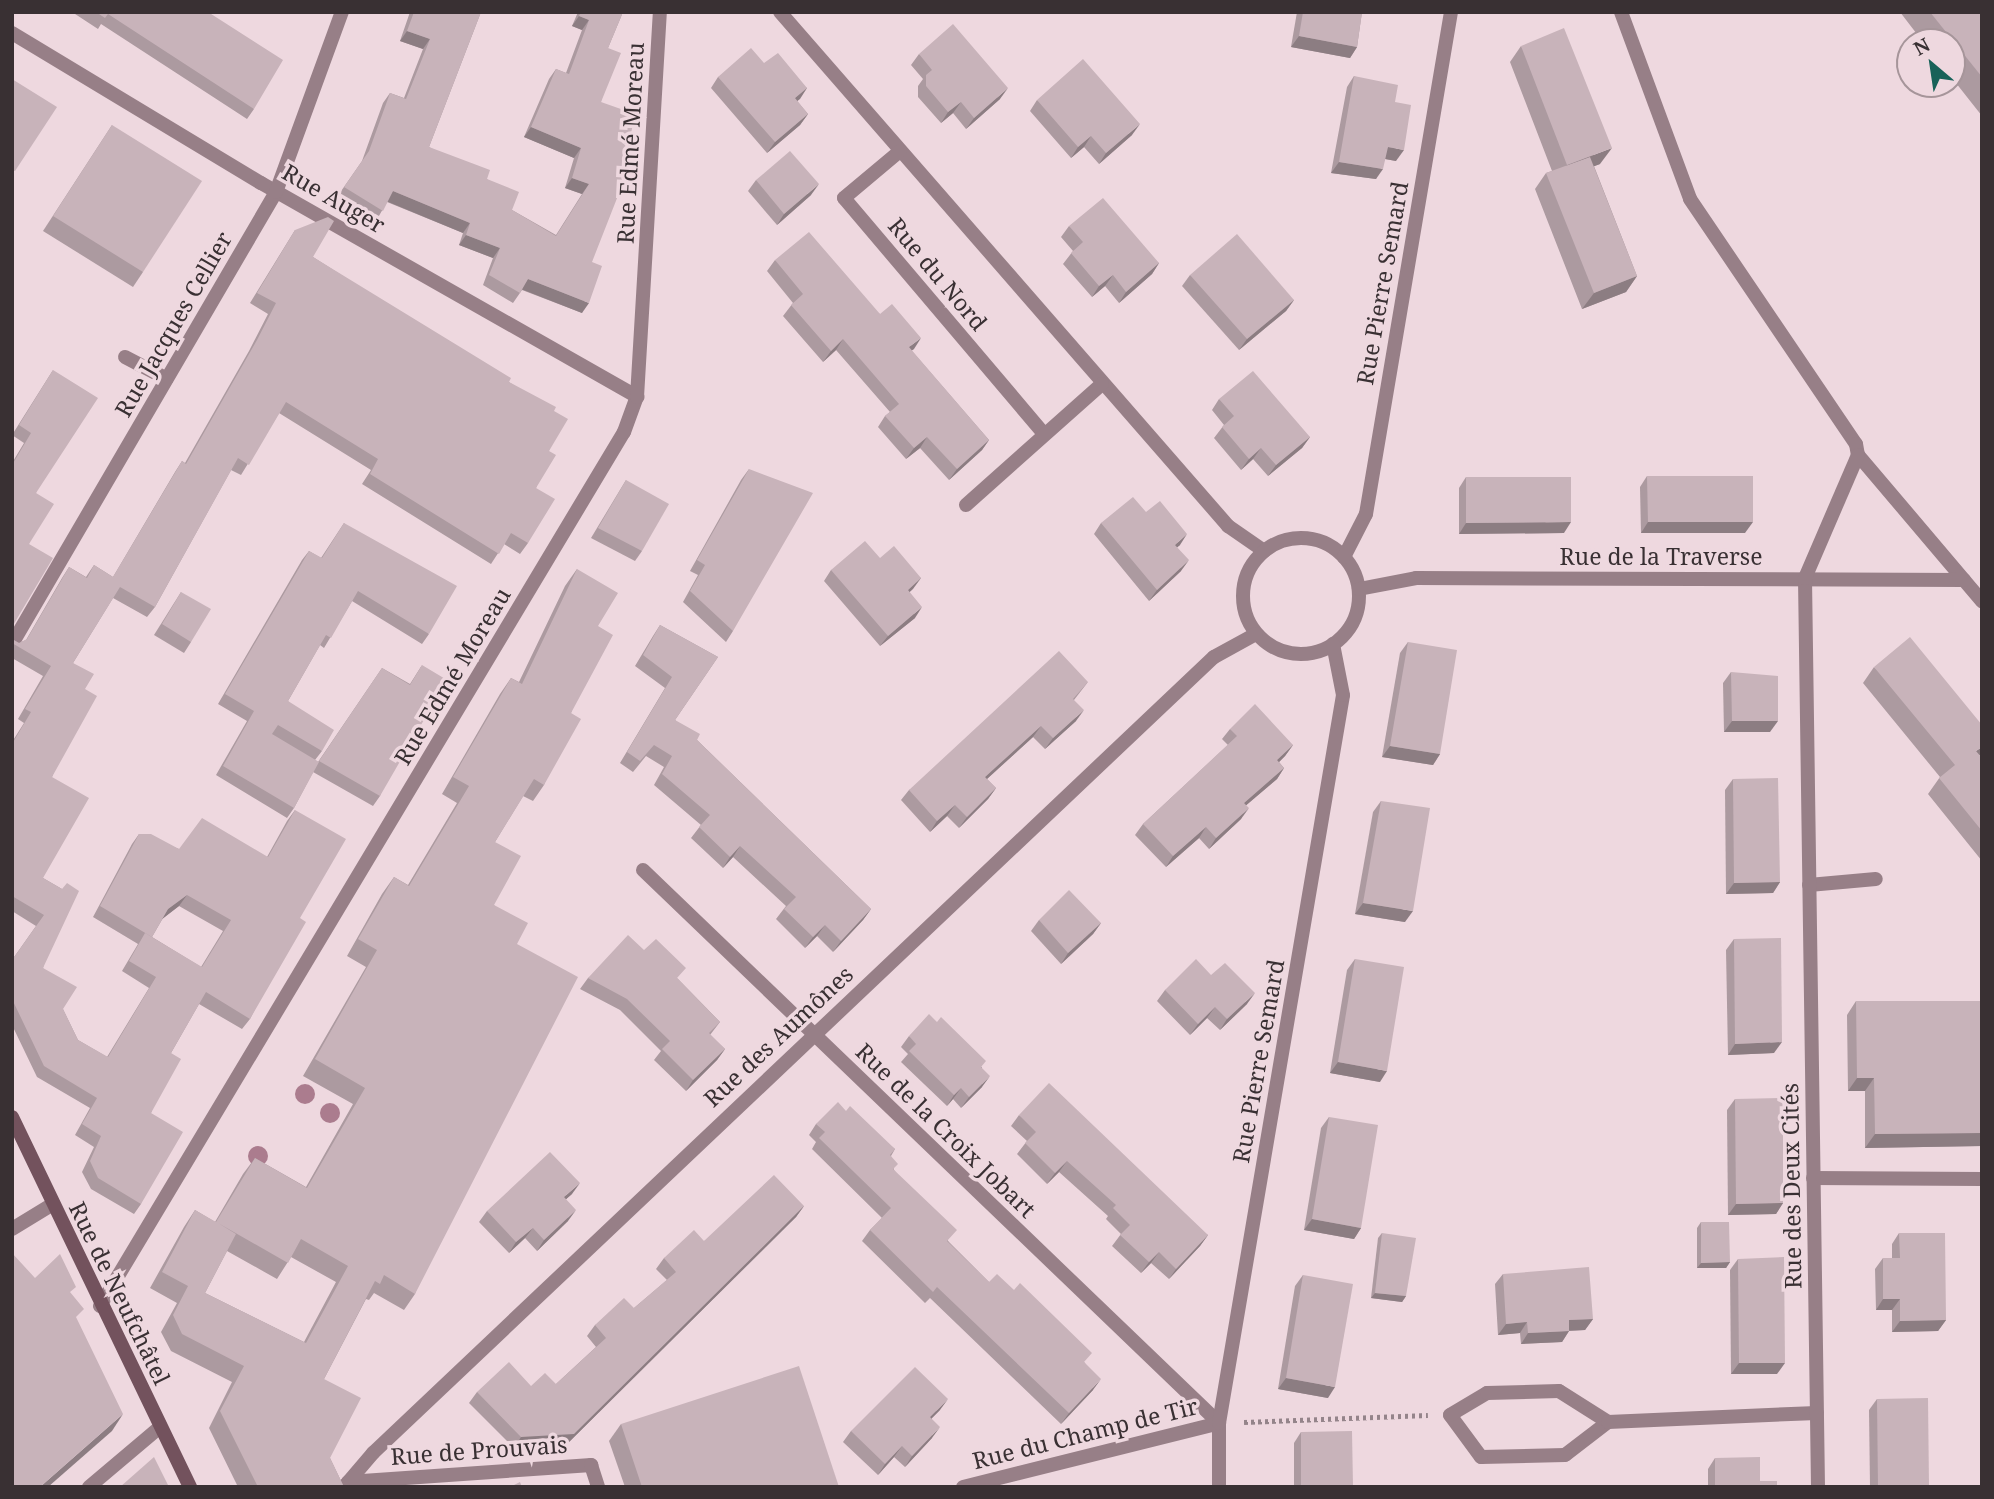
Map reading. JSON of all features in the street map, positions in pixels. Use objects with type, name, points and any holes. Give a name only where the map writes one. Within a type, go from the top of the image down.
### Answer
[{"type":"main road","name":"Rue de Neufchâtel","points":[[12,1117],[100,1306],[190,1487]]},
{"type":"street","name":"Rue Jacques Cellier","points":[[12,644],[276,192],[342,12]]},
{"type":"street","name":"Rue Edmé Moreau","points":[[100,1306],[624,432],[637,397],[660,12]]},
{"type":"street","points":[[780,12],[1228,526],[1264,551]]},
{"type":"street","name":"Rue Pierre Semard","points":[[1344,557],[1366,514],[1451,12]]},
{"type":"street","points":[[1621,12],[1690,199],[1856,444],[1858,455],[1982,601]]},
{"type":"street","name":"Rue Auger","points":[[12,33],[276,192],[637,397]]},
{"type":"street","name":"Rue du Nord","points":[[900,150],[845,198],[1044,435]]},
{"type":"street","points":[[125,357],[167,379]]},
{"type":"street","points":[[965,505],[1102,384]]},
{"type":"street","name":"Rue des Deux Cités","points":[[1818,1487],[1805,578],[1858,455]]},
{"type":"street","points":[[1305,538],[1331,545],[1344,557],[1359,589],[1354,620],[1333,644],[1301,654],[1284,652],[1256,634],[1245,609],[1244,581],[1264,551],[1279,542],[1305,538]]},
{"type":"street","name":"Rue de la Traverse","points":[[1359,589],[1416,579],[1964,580]]},
{"type":"street","name":"Rue des Aumônes","points":[[346,1484],[814,1034],[1214,657],[1256,634]]},
{"type":"street","name":"Rue Pierre Semard","points":[[1219,1487],[1219,1423],[1343,695],[1333,644]]},
{"type":"street","name":"Rue de la Croix Jobart","points":[[643,870],[1219,1423]]},
{"type":"street","points":[[1809,885],[1876,879]]},
{"type":"street","points":[[1813,1178],[1982,1179]]},
{"type":"street","points":[[12,1229],[53,1204]]},
{"type":"street","points":[[1608,1422],[1565,1455],[1481,1457],[1450,1415],[1487,1393],[1559,1391],[1608,1422],[1817,1413]]},
{"type":"street","name":"Rue du Champ de Tir","points":[[963,1487],[1219,1423]]},
{"type":"street","points":[[89,1487],[160,1427]]},
{"type":"street","name":"Rue de Prouvais","points":[[346,1484],[591,1465],[598,1487]]},
{"type":"path","points":[[1219,1423],[1450,1415]]},
{"type":"building","points":[[96,12],[208,12],[283,60],[254,109],[108,14],[105,18]]},
{"type":"building","points":[[414,12],[481,12],[429,147],[490,170],[487,179],[519,192],[512,210],[556,236],[589,184],[572,178],[581,148],[531,127],[556,69],[569,74],[589,20],[579,16],[581,12],[623,12],[608,48],[621,53],[601,102],[635,114],[626,158],[632,160],[592,262],[602,266],[589,303],[528,279],[520,293],[489,275],[500,248],[466,235],[470,223],[393,191],[383,211],[344,187],[369,151],[390,93],[406,99],[430,39],[407,31]]},
{"type":"building","points":[[1303,12],[1362,12],[1357,47],[1299,36]]},
{"type":"building","points":[[1930,12],[1982,12],[1982,77],[1966,57],[1966,28],[1943,28]]},
{"type":"building","points":[[953,24],[1008,88],[974,118],[961,102],[948,112],[926,86],[926,75],[932,70],[919,54]]},
{"type":"building","points":[[1564,28],[1612,148],[1567,165],[1521,46]]},
{"type":"building","points":[[751,48],[764,63],[778,53],[807,88],[795,98],[808,114],[775,142],[718,77]]},
{"type":"building","points":[[1083,59],[1140,124],[1106,153],[1091,136],[1078,147],[1037,100]]},
{"type":"building","points":[[1354,76],[1398,85],[1395,102],[1411,105],[1404,150],[1388,147],[1383,169],[1339,162]]},
{"type":"building","points":[[12,79],[57,107],[15,171],[12,170]]},
{"type":"building","points":[[112,125],[202,181],[143,272],[53,216]]},
{"type":"building","points":[[790,151],[819,184],[784,214],[756,180]]},
{"type":"building","points":[[1590,157],[1637,276],[1594,293],[1546,173]]},
{"type":"building","points":[[1103,198],[1159,263],[1126,292],[1113,275],[1099,286],[1071,253],[1083,242],[1069,226]]},
{"type":"building","points":[[328,217],[334,221],[313,257],[511,378],[509,382],[556,407],[554,411],[568,419],[549,451],[556,455],[536,488],[555,499],[528,543],[511,533],[499,554],[370,474],[378,459],[286,402],[249,465],[238,458],[155,607],[120,587],[73,663],[94,674],[85,689],[97,696],[52,777],[89,798],[43,878],[62,889],[67,883],[79,891],[43,968],[77,987],[63,1009],[78,1040],[108,1057],[156,977],[129,961],[145,933],[202,967],[231,920],[187,895],[168,909],[152,937],[100,906],[139,834],[151,834],[179,849],[202,818],[268,857],[295,810],[346,839],[300,918],[306,922],[250,1019],[206,992],[171,1053],[181,1059],[151,1113],[183,1132],[141,1204],[98,1178],[90,1161],[101,1136],[82,1124],[97,1098],[44,1066],[12,999],[12,960],[44,915],[12,896],[12,744],[31,712],[25,709],[51,666],[12,643],[12,639],[19,643],[27,639],[69,567],[87,578],[94,565],[113,577],[182,461],[186,464],[276,303],[257,293],[295,230]]},
{"type":"building","points":[[809,232],[880,314],[892,304],[921,338],[909,347],[989,440],[957,469],[927,437],[914,448],[885,416],[899,404],[843,339],[831,351],[791,305],[803,294],[775,260]]},
{"type":"building","points":[[1237,234],[1294,300],[1247,339],[1190,275]]},
{"type":"building","points":[[53,370],[98,398],[36,493],[54,504],[29,544],[53,558],[12,627],[12,465],[31,433],[19,425]]},
{"type":"building","points":[[1253,371],[1310,437],[1276,465],[1261,448],[1249,459],[1222,427],[1234,416],[1219,399]]},
{"type":"building","points":[[749,469],[813,493],[733,631],[690,591],[705,565],[697,560]]},
{"type":"building","points":[[1647,476],[1753,476],[1753,522],[1648,522]]},
{"type":"building","points":[[1466,477],[1571,477],[1571,522],[1466,523]]},
{"type":"building","points":[[626,480],[669,504],[642,551],[598,528]]},
{"type":"building","points":[[1133,497],[1146,512],[1160,501],[1187,534],[1175,545],[1189,560],[1157,590],[1101,523]]},
{"type":"building","points":[[344,523],[457,586],[429,634],[358,591],[331,638],[326,635],[288,701],[334,730],[322,751],[278,725],[272,734],[319,762],[294,808],[223,766],[254,711],[225,694],[309,551],[322,558]]},
{"type":"building","points":[[865,541],[880,558],[894,546],[921,578],[908,590],[922,607],[888,636],[831,570]]},
{"type":"building","points":[[577,569],[618,593],[598,626],[613,635],[571,713],[581,719],[544,785],[534,779],[495,842],[521,856],[494,905],[528,923],[517,944],[578,977],[415,1294],[384,1275],[380,1284],[375,1281],[324,1379],[361,1398],[330,1458],[344,1487],[258,1487],[220,1411],[244,1366],[182,1334],[173,1315],[188,1286],[162,1272],[195,1210],[216,1222],[255,1158],[307,1188],[365,1088],[315,1059],[377,950],[358,939],[394,877],[409,886],[469,786],[453,777],[511,678],[522,684]],"holes":[[[218,1223],[288,1263],[301,1239],[348,1266],[306,1343],[205,1293],[236,1234]]]},
{"type":"building","points":[[181,592],[211,609],[191,642],[162,624]]},
{"type":"building","points":[[660,625],[718,657],[675,720],[700,734],[697,740],[871,909],[841,941],[825,925],[813,937],[784,909],[796,897],[740,846],[730,857],[699,827],[710,815],[662,774],[672,756],[654,745],[640,761],[627,752],[672,677],[643,655]]},
{"type":"building","points":[[1910,637],[1982,725],[1982,747],[1976,751],[1982,758],[1982,831],[1939,778],[1955,765],[1874,667]]},
{"type":"building","points":[[1408,642],[1457,650],[1440,754],[1390,746]]},
{"type":"building","points":[[1059,651],[1088,682],[1073,699],[1084,710],[1053,738],[1041,726],[985,777],[996,788],[967,817],[955,805],[937,821],[909,790]]},
{"type":"building","points":[[422,665],[447,680],[380,796],[319,761],[382,668],[410,685]]},
{"type":"building","points":[[1731,672],[1778,676],[1778,721],[1732,721]]},
{"type":"building","points":[[1255,704],[1293,745],[1277,760],[1284,768],[1244,803],[1249,808],[1216,838],[1206,827],[1173,856],[1143,824],[1237,736],[1230,729]]},
{"type":"building","points":[[1778,778],[1780,882],[1734,883],[1733,779]]},
{"type":"building","points":[[1381,801],[1430,808],[1413,911],[1363,903]]},
{"type":"building","points":[[1069,890],[1101,923],[1068,953],[1039,920]]},
{"type":"building","points":[[628,935],[644,950],[656,939],[686,968],[677,978],[720,1022],[709,1033],[725,1049],[693,1080],[662,1049],[670,1041],[627,999],[588,978]]},
{"type":"building","points":[[1781,938],[1782,1042],[1735,1044],[1734,939]]},
{"type":"building","points":[[1196,959],[1211,975],[1225,963],[1255,993],[1227,1019],[1215,1007],[1198,1024],[1165,990]]},
{"type":"building","points":[[1355,959],[1404,967],[1387,1071],[1338,1062]]},
{"type":"building","points":[[1856,1001],[1982,1001],[1982,1133],[1875,1134],[1874,1078],[1857,1078]]},
{"type":"building","points":[[929,1014],[937,1022],[941,1017],[986,1061],[981,1067],[990,1076],[969,1097],[961,1088],[954,1095],[909,1051],[916,1044],[909,1036]]},
{"type":"building","points":[[1049,1083],[1208,1235],[1176,1269],[1159,1252],[1149,1262],[1120,1235],[1130,1225],[1113,1208],[1116,1205],[1067,1161],[1055,1173],[1025,1143],[1036,1132],[1019,1115]]},
{"type":"building","points":[[1783,1098],[1783,1203],[1736,1204],[1735,1099]]},
{"type":"building","points":[[838,1102],[846,1111],[850,1106],[895,1149],[890,1155],[898,1164],[893,1169],[957,1230],[947,1241],[989,1282],[997,1274],[1014,1290],[1020,1283],[1092,1353],[1084,1362],[1101,1379],[1069,1413],[937,1287],[933,1292],[870,1230],[891,1208],[819,1138],[825,1132],[816,1124]]},
{"type":"building","points":[[1329,1117],[1378,1125],[1361,1228],[1312,1219]]},
{"type":"building","points":[[550,1152],[580,1183],[564,1197],[576,1210],[544,1240],[533,1228],[516,1242],[487,1211]]},
{"type":"building","points":[[774,1175],[804,1206],[574,1434],[521,1437],[477,1392],[509,1362],[531,1386],[545,1373],[556,1384],[606,1338],[595,1325],[624,1298],[634,1308],[676,1272],[664,1258],[694,1230],[704,1241]]},
{"type":"building","points":[[1701,1222],[1729,1222],[1730,1262],[1701,1263]]},
{"type":"building","points":[[1382,1233],[1416,1238],[1406,1296],[1375,1293]]},
{"type":"building","points":[[1899,1233],[1945,1233],[1946,1320],[1900,1321],[1900,1299],[1883,1299],[1883,1258],[1900,1258]]},
{"type":"building","points":[[12,1253],[35,1278],[60,1254],[76,1287],[70,1292],[84,1309],[76,1317],[123,1414],[40,1487],[12,1487]]},
{"type":"building","points":[[1784,1257],[1785,1363],[1739,1363],[1738,1259]]},
{"type":"building","points":[[1589,1267],[1593,1319],[1569,1320],[1569,1331],[1528,1333],[1527,1322],[1506,1324],[1503,1274]]},
{"type":"building","points":[[1303,1275],[1353,1284],[1335,1387],[1286,1378]]},
{"type":"building","points":[[799,1366],[839,1487],[642,1487],[621,1424]]},
{"type":"building","points":[[915,1367],[948,1399],[930,1417],[940,1427],[912,1456],[902,1446],[885,1464],[851,1431]]},
{"type":"building","points":[[1928,1398],[1929,1487],[1878,1487],[1877,1399]]},
{"type":"building","points":[[1352,1431],[1353,1487],[1301,1487],[1301,1432]]},
{"type":"building","points":[[154,1457],[169,1487],[120,1487]]},
{"type":"building","points":[[1760,1457],[1760,1481],[1777,1481],[1777,1487],[1715,1487],[1715,1458]]}]
